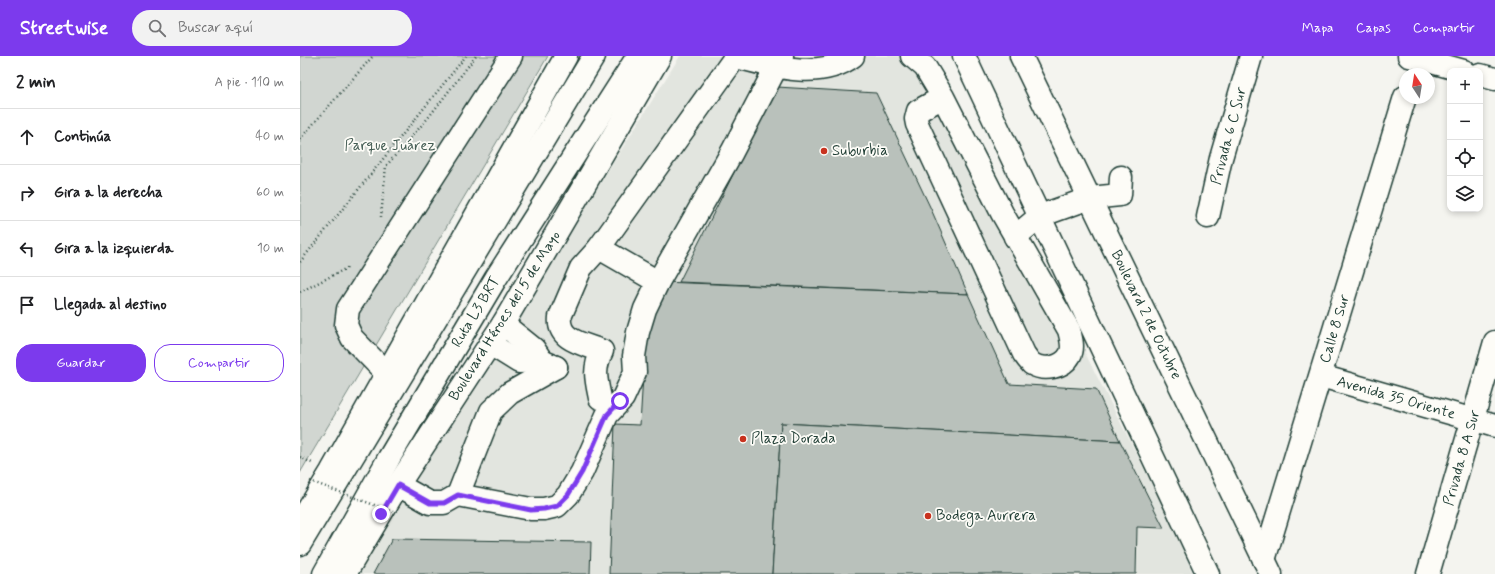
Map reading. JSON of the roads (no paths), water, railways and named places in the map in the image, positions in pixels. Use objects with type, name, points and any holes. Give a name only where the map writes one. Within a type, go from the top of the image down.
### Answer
[{"type":"main road","points":[[387,374],[352,338],[346,325],[348,309],[511,56]]},
{"type":"main road","points":[[300,523],[387,374],[566,56]]},
{"type":"main road","points":[[300,544],[594,56]]},
{"type":"main road","name":"Ruta L3 BRT","points":[[324,574],[389,458],[496,278],[638,56]]},
{"type":"main road","name":"Boulevard Héroes del 5 de Mayo","points":[[345,574],[398,485],[503,324],[660,56]]},
{"type":"main road","points":[[634,356],[602,350],[569,339],[562,333],[559,324],[560,317],[581,268],[599,248],[736,57],[779,61],[816,70],[836,64],[853,56]]},
{"type":"main road","points":[[912,56],[925,67],[943,97],[1015,237],[1069,330],[1072,349],[1070,355],[1059,365],[1042,367],[1032,364],[1024,354],[917,124],[916,119],[918,111],[943,97]]},
{"type":"main road","points":[[964,56],[1208,574]]},
{"type":"main road","name":"Boulevard 2 de Octubre","points":[[1021,56],[1267,567]]},
{"type":"main road","name":"Privada 6 C Sur","points":[[1208,217],[1221,158],[1251,56]]},
{"type":"main road","points":[[458,495],[531,510],[557,506],[568,495],[582,472],[607,415],[625,394],[635,372],[634,356],[645,309],[658,282],[732,152],[779,61]]},
{"type":"main road","points":[[1414,61],[1449,68]]},
{"type":"main road","points":[[1483,76],[1495,79]]},
{"type":"main road","name":"Calle 8 Sur","points":[[1267,567],[1321,376],[1403,104]]},
{"type":"main road","points":[[1015,237],[1040,216],[1090,198],[1120,195],[1121,176]]},
{"type":"main road","points":[[599,248],[658,282]]},
{"type":"main road","points":[[503,324],[534,349],[549,364]]},
{"type":"main road","name":"Privada 8 A Sur","points":[[1428,574],[1495,342]]},
{"type":"main road","points":[[490,344],[519,362],[549,364]]},
{"type":"main road","points":[[600,398],[595,377],[596,362],[602,350]]},
{"type":"main road","points":[[398,485],[430,503],[444,503],[458,495],[491,411],[503,399],[549,364]]},
{"type":"main road","name":"Avenida 35 Oriente","points":[[1321,376],[1495,426]]},
{"type":"place","name":"Suburbia","points":[[824,151]]},
{"type":"place","name":"Plaza Dorada","points":[[743,439]]},
{"type":"place","name":"Bodega Aurrera","points":[[928,516]]},
{"type":"park label","name":"Parque Juárez","points":[[390,146]]}]
